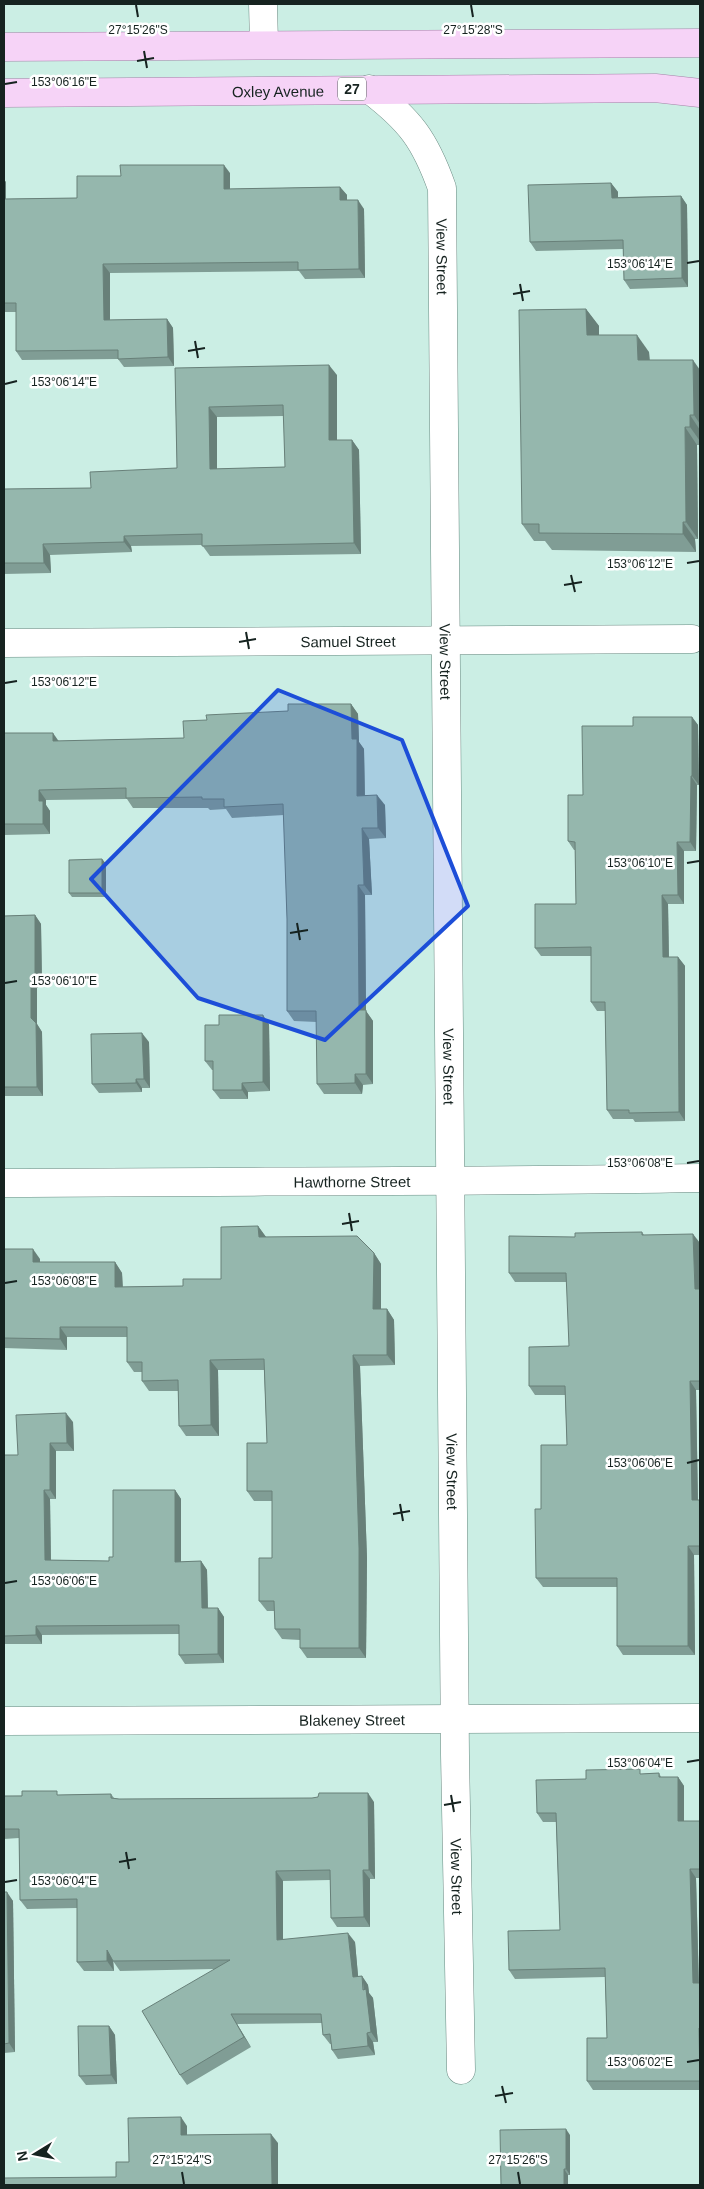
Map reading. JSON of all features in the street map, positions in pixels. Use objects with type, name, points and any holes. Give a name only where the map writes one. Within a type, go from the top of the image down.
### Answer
[{"type":"main road","points":[[4,47],[264,44],[700,44]]},
{"type":"main road","name":"Oxley Avenue","points":[[4,93],[655,88],[700,94]]},
{"type":"street","points":[[263,4],[264,44]]},
{"type":"street","name":"View Street","points":[[370,89],[391,106],[421,140],[431,159],[442,188],[452,1182],[455,1718],[461,2070]]},
{"type":"street","name":"Samuel Street","points":[[4,643],[692,639]]},
{"type":"street","name":"Hawthorne Street","points":[[4,1183],[406,1180],[452,1182],[700,1178]]},
{"type":"street","name":"Blakeney Street","points":[[4,1721],[700,1718]]},
{"type":"highlighted area","points":[[278,690],[402,740],[468,906],[325,1040],[198,998],[91,879]]},
{"type":"building","points":[[120,165],[224,165],[224,189],[340,187],[340,200],[358,200],[359,269],[298,270],[298,262],[103,264],[104,320],[167,319],[168,357],[118,359],[118,350],[16,351],[16,303],[4,303],[4,199],[77,198],[77,176],[121,176]]},
{"type":"building","points":[[611,183],[612,198],[681,196],[682,278],[624,280],[623,240],[530,242],[528,185]]},
{"type":"building","points":[[586,309],[587,335],[637,335],[638,360],[693,360],[694,415],[690,415],[690,427],[685,427],[686,522],[683,522],[683,534],[539,533],[539,524],[522,524],[519,310]]},
{"type":"building","points":[[329,365],[329,440],[352,440],[354,543],[202,546],[202,534],[124,536],[124,542],[43,544],[44,563],[4,563],[4,489],[91,488],[90,472],[177,468],[175,368]],"holes":[[[283,405],[285,467],[210,469],[209,407]]]},
{"type":"building","points":[[288,704],[351,704],[352,739],[357,739],[357,796],[377,795],[378,828],[362,828],[364,885],[358,885],[359,1010],[366,1010],[366,1074],[355,1074],[355,1083],[317,1084],[316,1011],[287,1011],[287,919],[283,804],[224,807],[224,799],[202,799],[202,797],[126,798],[126,788],[39,790],[39,801],[43,801],[43,824],[4,824],[4,733],[53,733],[53,741],[184,738],[183,721],[207,720],[206,715],[288,711]]},
{"type":"building","points":[[633,717],[692,717],[690,842],[677,842],[678,895],[662,895],[663,957],[678,957],[679,1112],[629,1113],[629,1110],[607,1110],[605,1002],[591,1002],[591,947],[535,948],[535,904],[576,904],[575,842],[568,841],[568,795],[583,795],[582,726],[633,726]]},
{"type":"building","points":[[102,859],[102,893],[69,893],[69,860]]},
{"type":"building","points":[[35,915],[35,974],[31,979],[31,1018],[36,1023],[37,1087],[4,1087],[4,916]]},
{"type":"building","points":[[219,1015],[263,1015],[263,1082],[242,1083],[242,1090],[213,1090],[213,1061],[205,1061],[205,1025],[219,1025]]},
{"type":"building","points":[[142,1033],[144,1079],[136,1079],[136,1083],[92,1084],[91,1034]]},
{"type":"building","points":[[258,1226],[259,1237],[357,1236],[374,1253],[373,1309],[387,1309],[387,1355],[353,1355],[359,1548],[359,1648],[300,1648],[300,1629],[275,1629],[274,1601],[259,1601],[259,1558],[272,1558],[272,1491],[247,1491],[247,1443],[267,1443],[264,1359],[210,1360],[211,1425],[179,1426],[178,1380],[142,1381],[142,1362],[127,1362],[127,1327],[60,1327],[60,1339],[4,1338],[4,1249],[33,1249],[33,1262],[115,1262],[115,1287],[183,1286],[183,1279],[221,1279],[221,1227]]},
{"type":"building","points":[[642,1232],[642,1235],[693,1234],[695,1289],[700,1289],[700,1381],[690,1381],[692,1500],[700,1500],[700,1546],[688,1546],[688,1646],[617,1646],[617,1578],[536,1578],[535,1509],[541,1509],[541,1445],[567,1445],[565,1386],[529,1386],[529,1347],[569,1346],[566,1273],[509,1273],[509,1236],[575,1237],[575,1233]]},
{"type":"building","points":[[66,1413],[67,1443],[50,1443],[50,1490],[44,1490],[45,1560],[109,1561],[109,1557],[113,1557],[113,1490],[175,1490],[175,1562],[201,1561],[202,1608],[218,1608],[218,1654],[179,1655],[179,1625],[36,1626],[36,1635],[4,1636],[4,1455],[18,1455],[16,1415]]},
{"type":"building","points":[[640,1769],[640,1774],[659,1773],[659,1777],[678,1777],[678,1821],[700,1821],[700,1869],[690,1869],[693,1983],[700,1983],[700,2081],[587,2081],[587,2038],[607,2038],[605,1968],[509,1970],[508,1931],[560,1930],[556,1813],[537,1813],[536,1780],[586,1779],[586,1770]]},
{"type":"building","points":[[22,1791],[57,1791],[57,1795],[111,1794],[111,1798],[119,1799],[312,1798],[318,1797],[319,1793],[368,1793],[369,1870],[363,1870],[364,1917],[331,1918],[330,1870],[276,1871],[277,1940],[348,1933],[353,1977],[362,1976],[363,1990],[366,1989],[371,2032],[367,2033],[368,2046],[332,2050],[330,2034],[323,2035],[321,2014],[231,2014],[244,2037],[180,2075],[142,2011],[230,1960],[113,1961],[107,1950],[107,1961],[77,1962],[77,1899],[20,1900],[19,1829],[4,1829],[4,1796],[22,1796]]},
{"type":"building","points":[[4,1892],[7,1892],[9,2043],[4,2044]]},
{"type":"building","points":[[78,2026],[109,2026],[111,2075],[79,2076]]},
{"type":"building","points":[[181,2117],[181,2135],[271,2134],[272,2185],[4,2185],[4,2178],[116,2177],[116,2162],[129,2162],[128,2118]]},
{"type":"building","points":[[566,2129],[564,2185],[501,2185],[500,2130]]}]
